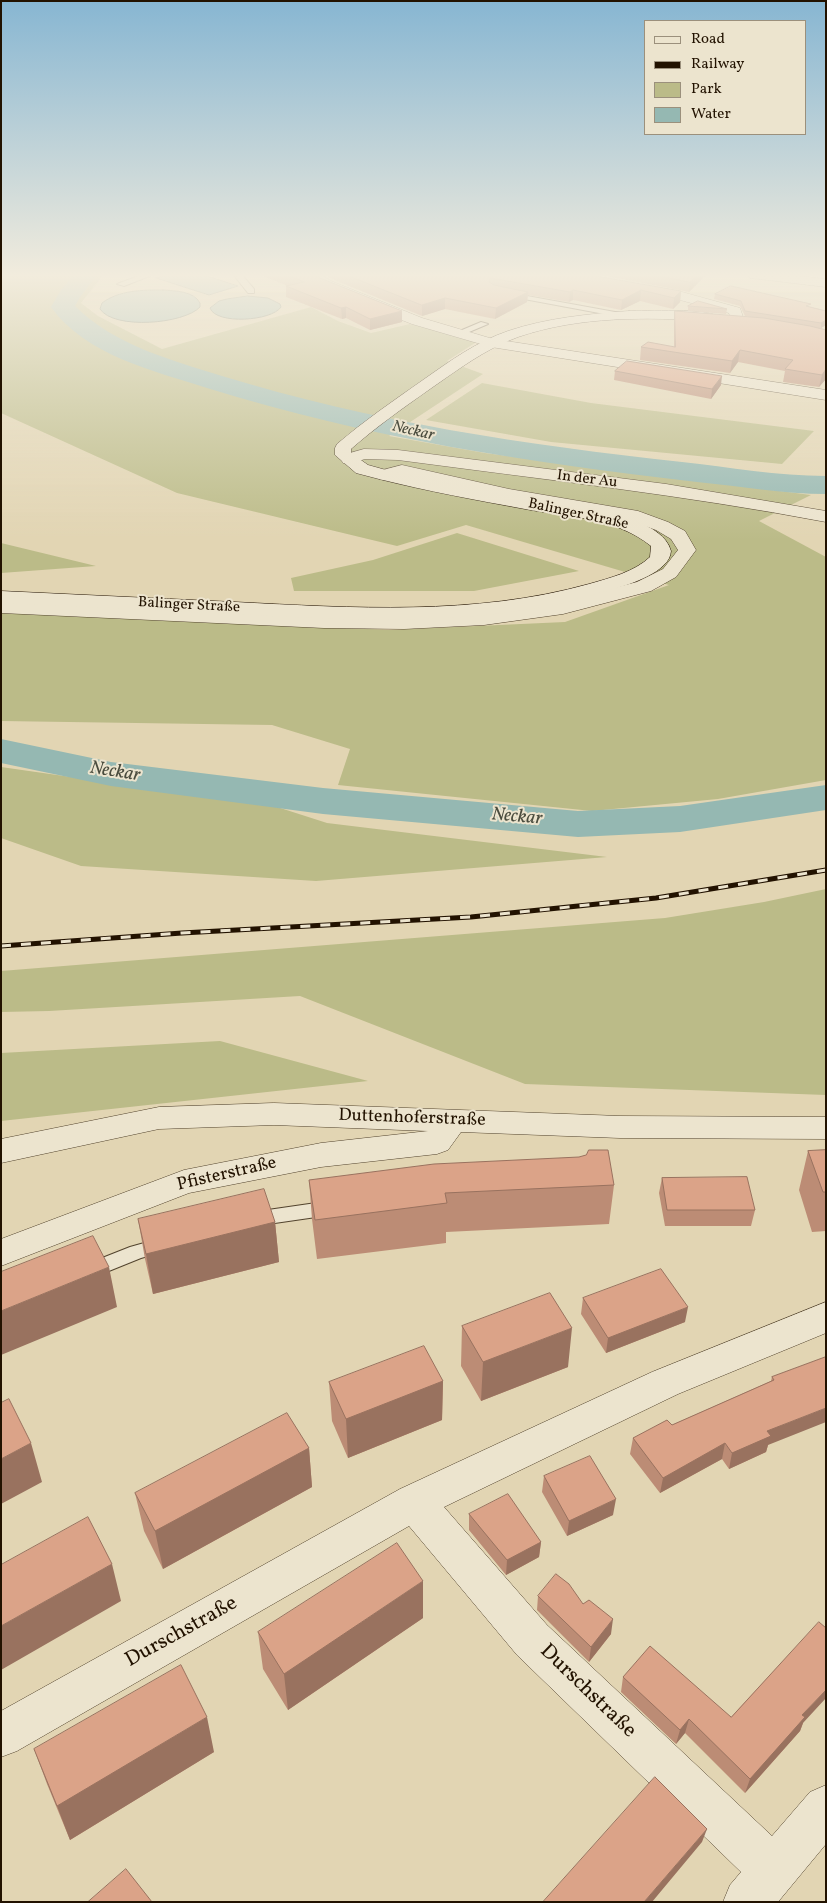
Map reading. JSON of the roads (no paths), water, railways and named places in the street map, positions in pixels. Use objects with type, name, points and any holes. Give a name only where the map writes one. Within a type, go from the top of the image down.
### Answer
[{"type":"street","points":[[349,459],[343,455],[342,448],[409,396],[457,363]]},
{"type":"street","points":[[612,363],[826,395]]},
{"type":"street","name":"In der Au","points":[[349,459],[364,454],[398,455],[659,489],[769,505],[826,517]]},
{"type":"street","name":"Balinger Straße","points":[[1,597],[331,614],[433,614],[500,608],[550,599],[604,586],[633,576],[656,562],[661,555],[660,544],[654,538],[642,530],[621,522],[385,475],[362,469],[349,459]]},
{"type":"street","points":[[1,607],[383,625],[496,619],[575,606],[632,590],[665,577],[679,565],[687,550],[678,535],[662,526],[632,515],[509,494],[402,470],[385,475]]},
{"type":"street","name":"Duttenhoferstraße","points":[[1,1151],[159,1118],[274,1114],[620,1127],[826,1128]]},
{"type":"street","name":"Pfisterstraße","points":[[1,1253],[184,1182],[321,1155],[437,1142],[453,1120]]},
{"type":"street","name":"Durschstraße","points":[[1,1735],[414,1502],[665,1383],[826,1317]]},
{"type":"street","name":"Durschstraße","points":[[414,1502],[532,1640],[760,1886]]},
{"type":"street","points":[[760,1886],[826,1808]]},
{"type":"lane","points":[[240,1223],[259,1218],[344,1206]]},
{"type":"lane","points":[[74,1277],[137,1252],[174,1242]]},
{"type":"waterway","name":"Neckar","points":[[156,363],[268,398],[344,418],[421,434],[498,447],[654,468],[826,485]]},
{"type":"waterway","name":"Neckar","points":[[1,751],[111,774],[323,801],[578,824],[680,819],[826,797]]},
{"type":"railway","points":[[1,946],[182,933],[471,917],[656,898],[826,870]]}]
